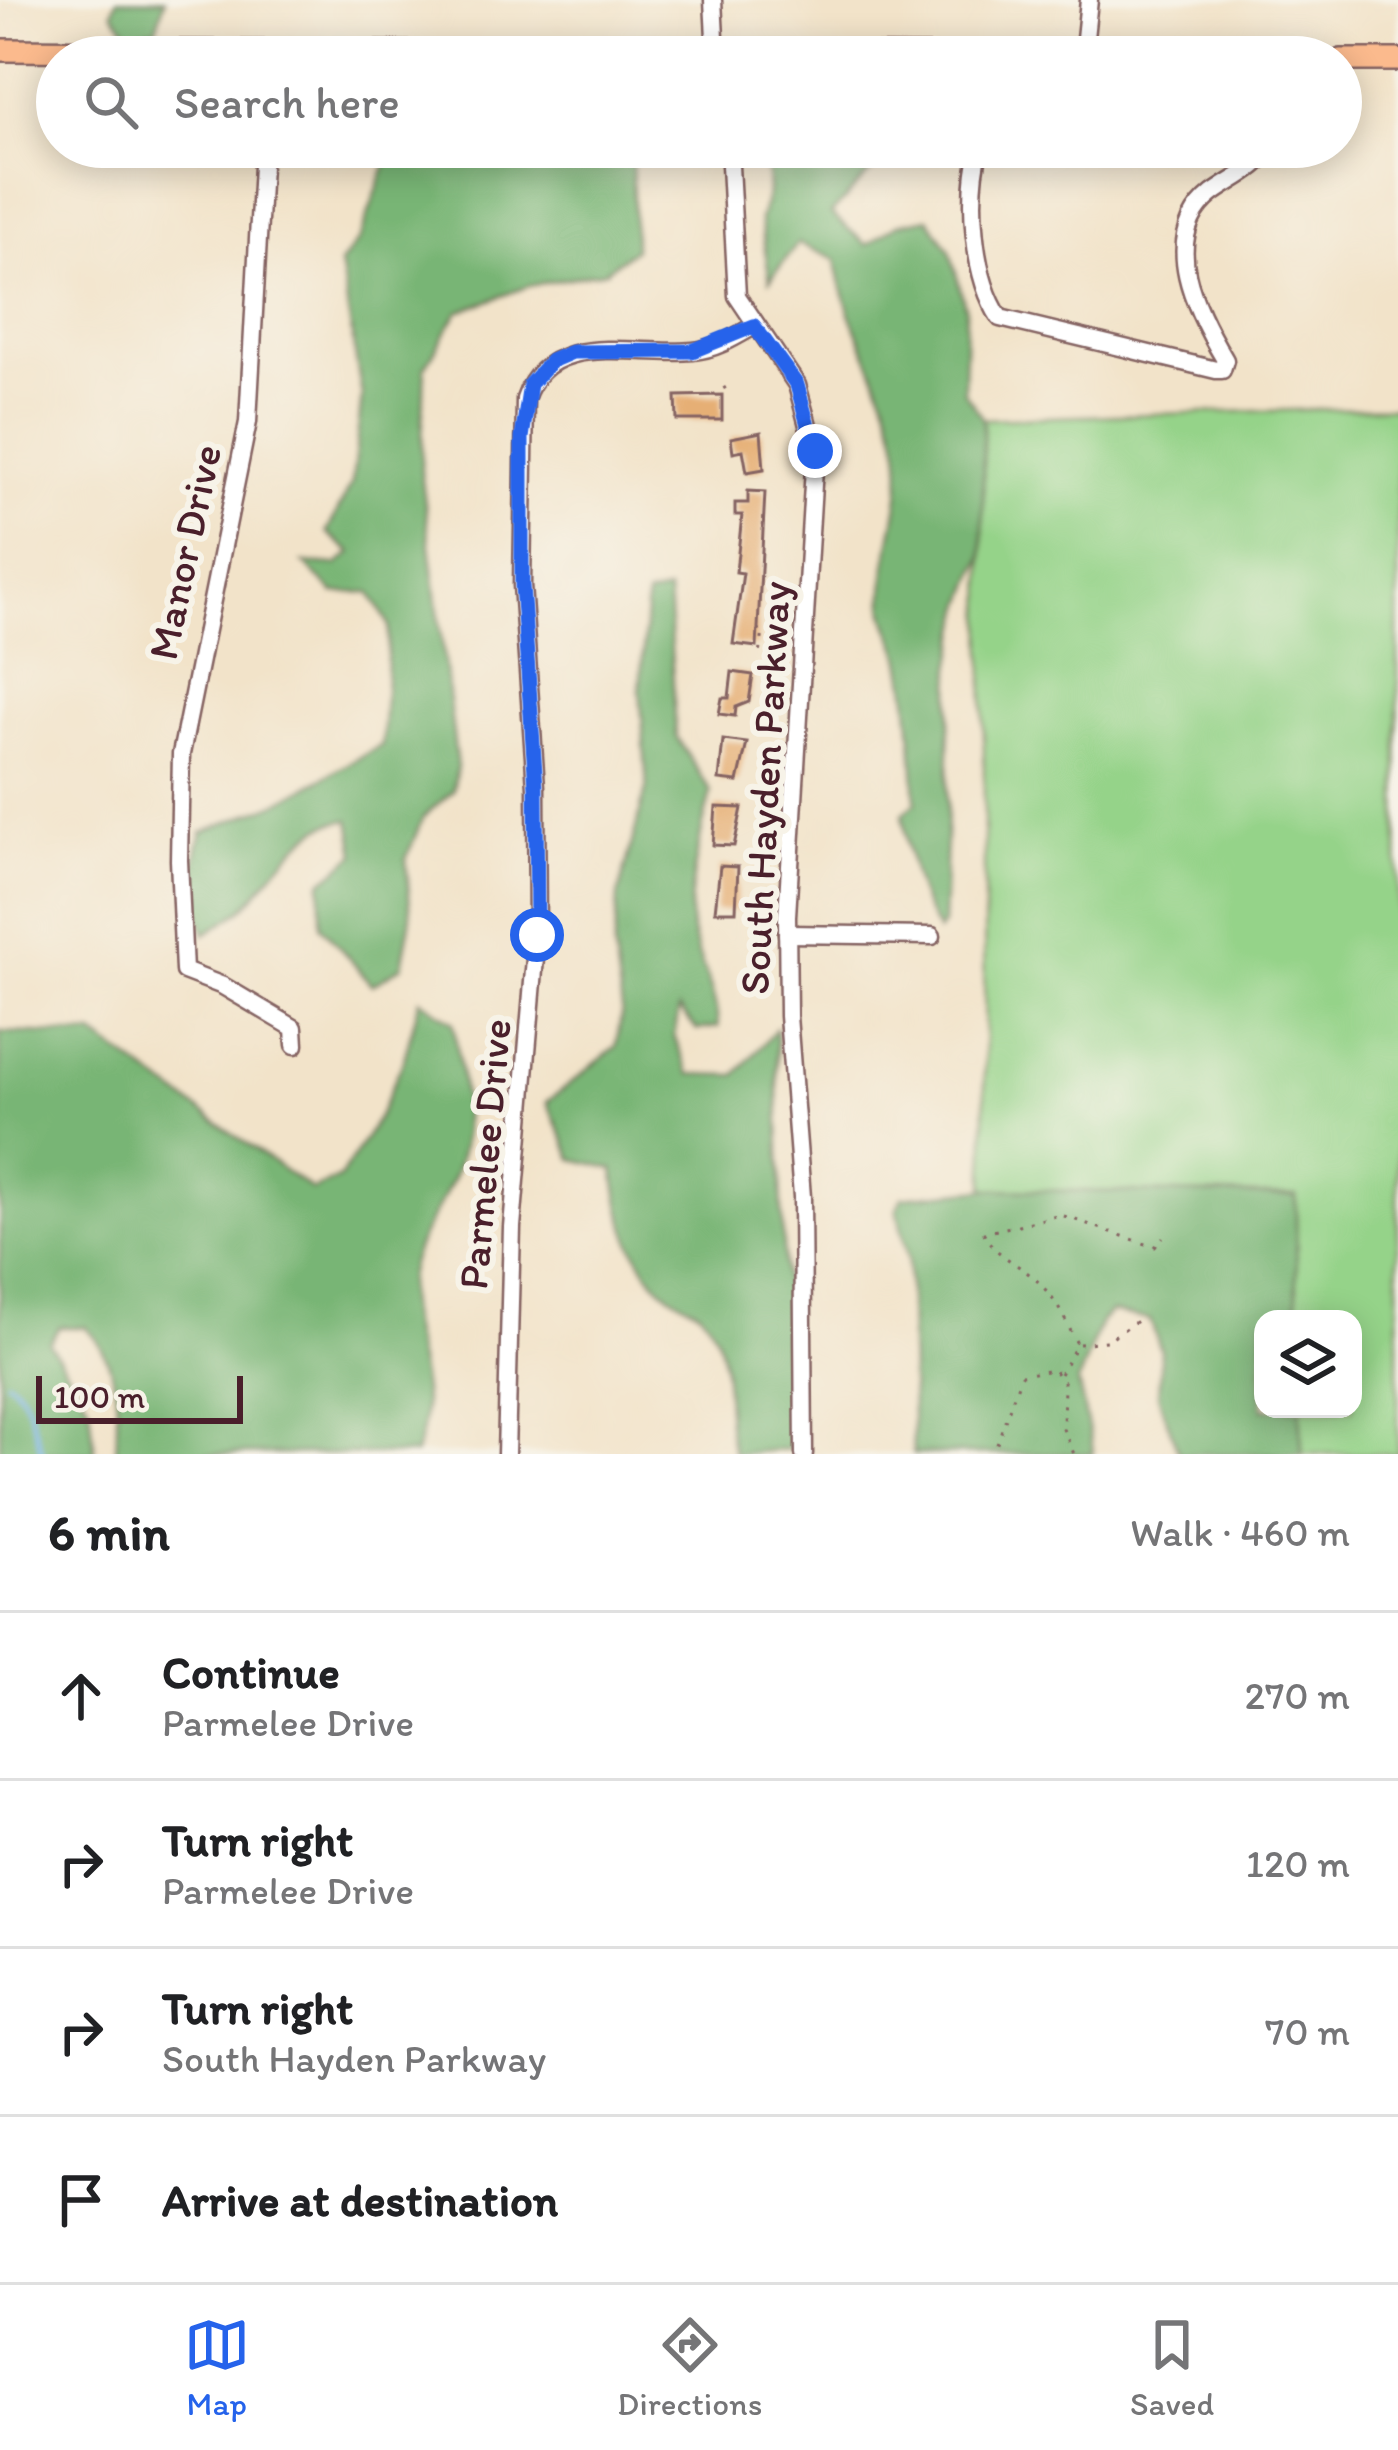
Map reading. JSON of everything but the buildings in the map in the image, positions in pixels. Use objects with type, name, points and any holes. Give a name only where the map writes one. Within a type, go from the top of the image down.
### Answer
[{"type":"main road","points":[[0,50],[36,51]]},
{"type":"main road","points":[[1362,60],[1398,60]]},
{"type":"street","points":[[713,0],[715,36]]},
{"type":"street","points":[[1087,36],[1093,4]]},
{"type":"street","name":"Manor Drive","points":[[262,168],[259,294],[248,422],[182,754],[178,860],[184,971],[275,1014],[295,1028],[295,1045]]},
{"type":"street","name":"South Hayden Parkway","points":[[729,168],[732,274],[754,326],[797,385],[815,451],[787,934],[802,1197],[804,1454]]},
{"type":"street","points":[[977,168],[977,227],[986,289],[1000,318],[1216,370],[1222,370],[1225,360],[1202,321],[1185,266],[1191,219],[1202,202],[1252,168]]},
{"type":"street","name":"Parmelee Drive","points":[[506,1454],[512,1227],[537,935],[536,787],[522,585],[525,399],[536,374],[572,352],[692,351],[754,326]]},
{"type":"street","points":[[787,934],[932,937]]},
{"type":"path","points":[[713,395],[728,386]]},
{"type":"path","points":[[758,630],[760,656]]},
{"type":"path","points":[[1077,1344],[1039,1282],[1006,1261],[984,1233],[1060,1215],[1155,1247],[1163,1237]]},
{"type":"path","points":[[1077,1344],[1106,1341],[1140,1319]]},
{"type":"path","points":[[1074,1454],[1063,1429],[1066,1400],[1060,1373],[1077,1344]]},
{"type":"path","points":[[999,1454],[995,1449],[1005,1412],[1021,1375],[1039,1368],[1060,1373]]},
{"type":"green space","points":[[117,0],[165,0],[156,29],[130,34],[112,12]]},
{"type":"green space","points":[[385,168],[632,168],[634,249],[605,271],[529,286],[458,312],[425,367],[421,470],[457,767],[453,791],[423,817],[406,859],[411,917],[402,966],[372,985],[321,926],[321,882],[356,854],[350,820],[334,822],[304,839],[244,907],[205,934],[195,895],[202,832],[280,802],[382,745],[389,625],[370,592],[334,593],[304,563],[337,565],[352,553],[327,532],[352,483],[362,396],[340,264],[360,238]]},
{"type":"green space","points":[[767,168],[874,168],[831,214],[867,245],[898,224],[928,218],[950,251],[966,310],[964,391],[983,419],[983,556],[963,609],[952,668],[943,925],[938,932],[918,889],[907,845],[903,814],[916,802],[909,710],[901,656],[884,604],[900,488],[894,426],[848,308],[836,260],[798,243],[770,280],[760,219],[768,193]]},
{"type":"green space","points":[[1398,407],[1398,1454],[1302,1454],[1300,1418],[1362,1418],[1362,1310],[1297,1310],[1295,1196],[985,1189],[983,419]]},
{"type":"green space","points":[[668,592],[676,736],[711,792],[690,912],[718,1027],[697,1030],[679,1009],[674,1036],[690,1074],[736,1075],[776,1029],[790,1449],[734,1454],[716,1336],[704,1316],[669,1294],[645,1268],[624,1220],[614,1169],[573,1159],[547,1102],[616,1047],[622,1010],[614,951],[618,896],[647,786],[640,690],[647,596]]},
{"type":"green space","points":[[420,999],[453,1022],[464,1134],[456,1170],[415,1251],[408,1281],[424,1408],[415,1454],[116,1454],[117,1402],[106,1356],[86,1327],[59,1327],[49,1343],[90,1407],[95,1454],[0,1454],[0,1032],[94,1035],[312,1190],[340,1178],[379,1116],[404,1059]]},
{"type":"green space","points":[[985,1189],[1296,1196],[1297,1310],[1254,1310],[1254,1418],[1300,1418],[1302,1454],[1179,1454],[1158,1395],[1161,1351],[1150,1320],[1111,1312],[1101,1322],[1078,1382],[1094,1454],[913,1454],[908,1259],[897,1209],[902,1197]]},
{"type":"waterway","points":[[7,1381],[22,1395],[43,1454]]},
{"type":"route","points":[[537,935],[536,787],[522,585],[522,438],[530,384],[551,361],[572,352],[692,351],[723,343],[754,326],[797,385],[810,418],[815,451]]}]
